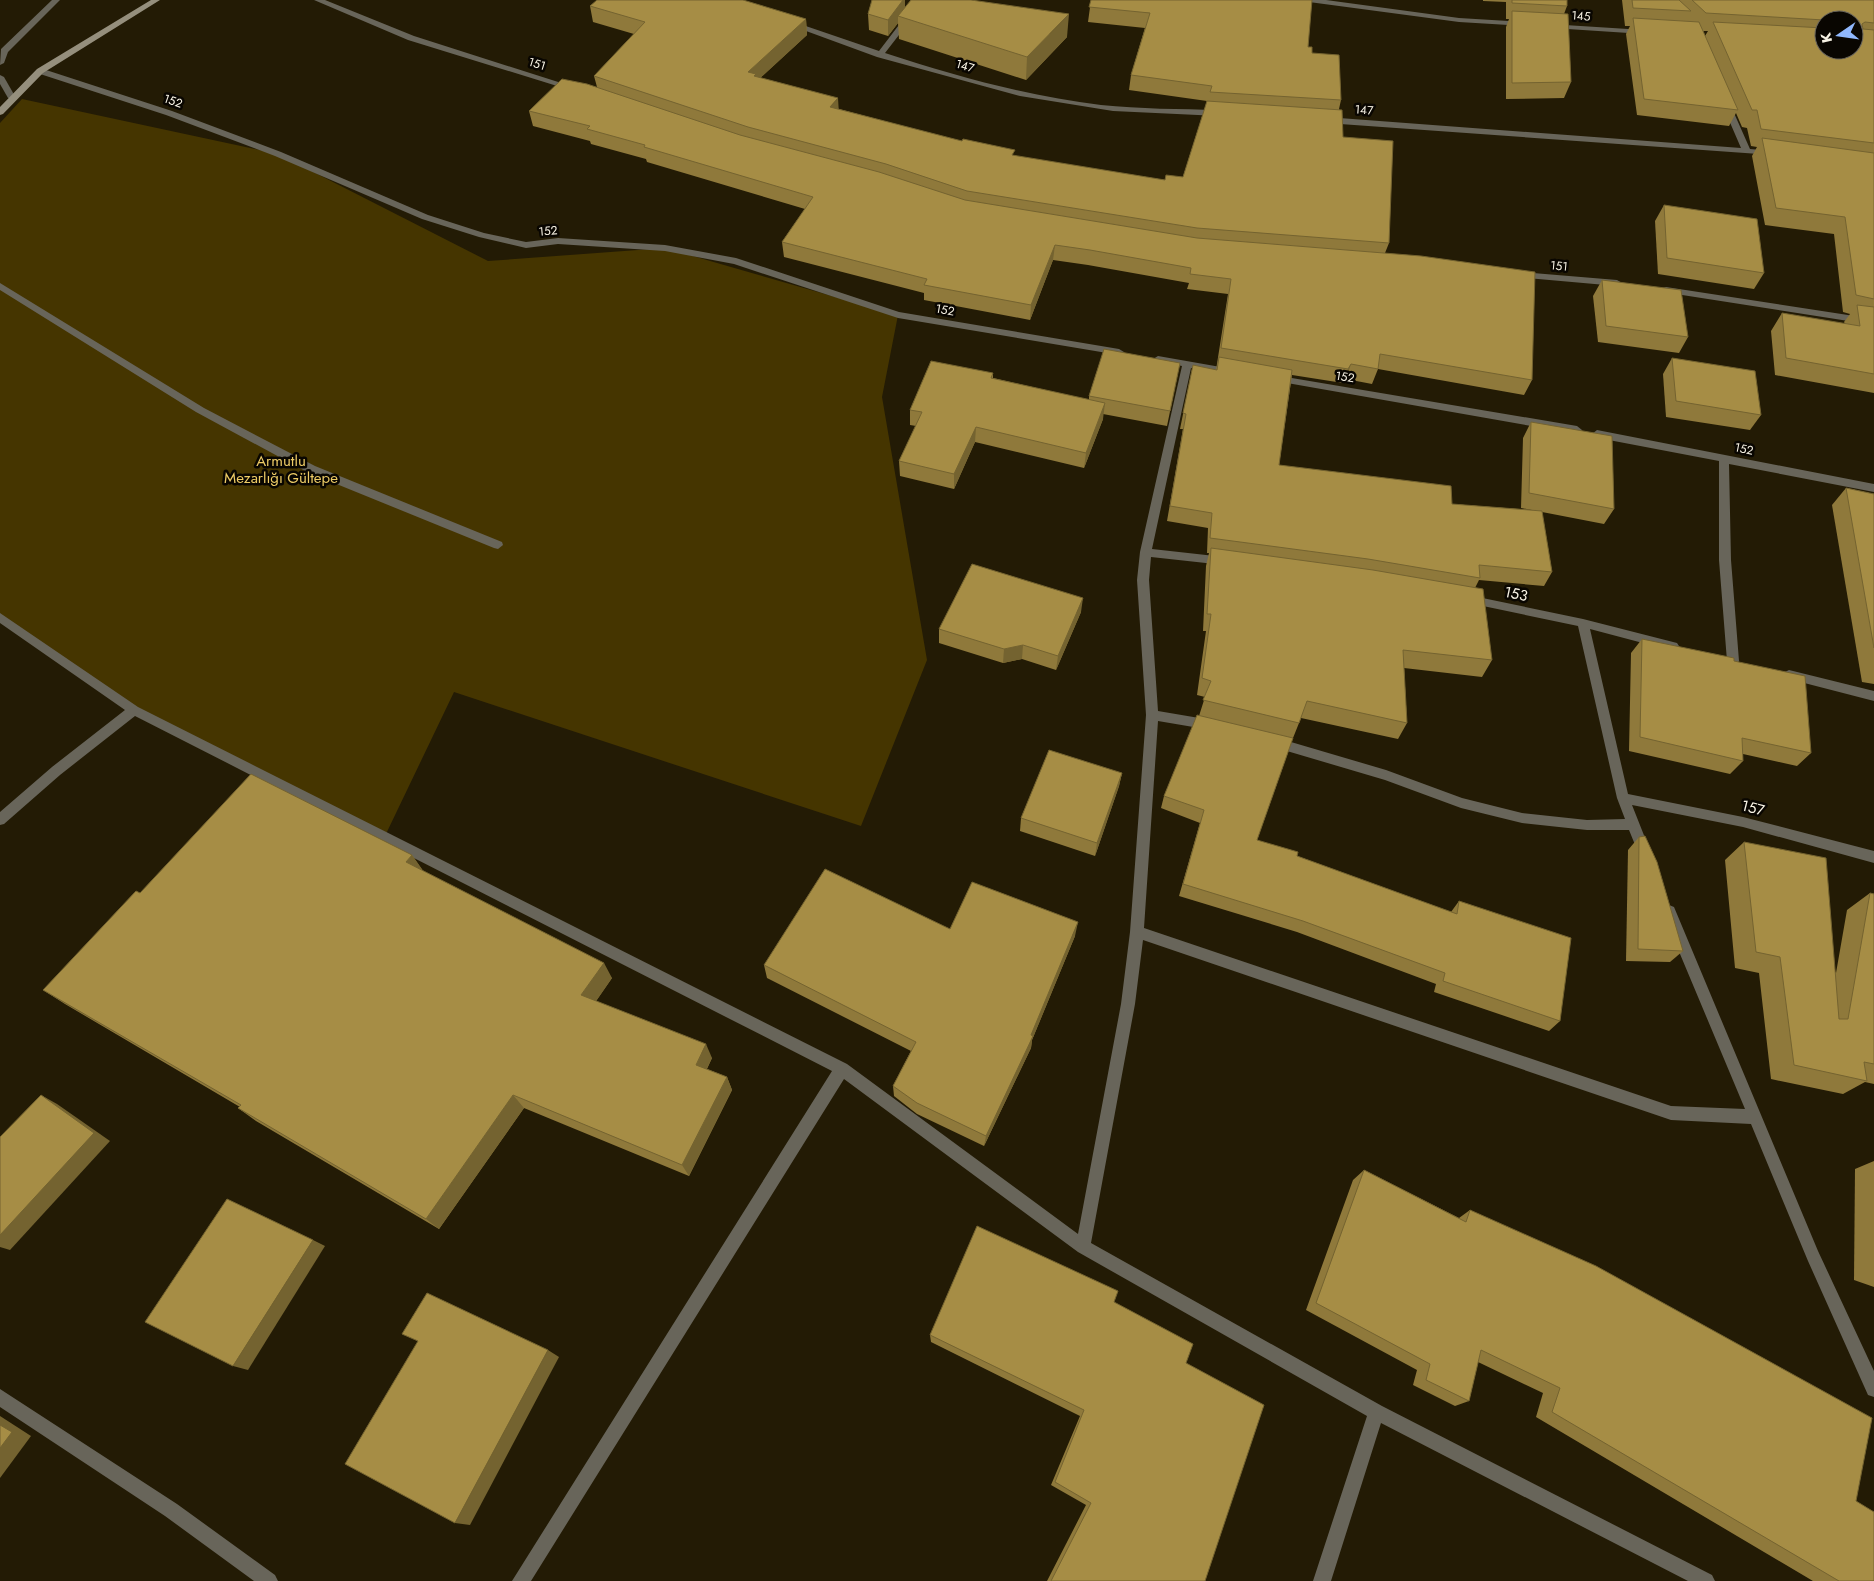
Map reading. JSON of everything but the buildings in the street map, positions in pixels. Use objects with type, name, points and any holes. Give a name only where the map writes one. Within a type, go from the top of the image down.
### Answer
[{"type":"street","points":[[0,63],[4,51],[56,0]]},
{"type":"street","points":[[0,112],[40,71],[156,0]]},
{"type":"street","name":"151","points":[[318,0],[411,38],[579,90]]},
{"type":"street","points":[[880,55],[922,0]]},
{"type":"street","points":[[1309,0],[1344,2],[1459,20],[1538,25]]},
{"type":"street","name":"147","points":[[779,20],[880,55],[998,88],[1098,107],[1226,113]]},
{"type":"street","name":"145","points":[[1548,25],[1656,32]]},
{"type":"street","name":"152","points":[[40,71],[178,116],[278,154],[425,217],[482,235],[526,245],[558,241],[666,248],[736,261],[898,314],[1129,354]]},
{"type":"street","points":[[0,77],[12,98]]},
{"type":"street","points":[[1723,97],[1746,150]]},
{"type":"street","name":"147","points":[[1314,119],[1746,150],[1776,154]]},
{"type":"street","name":"151","points":[[1509,274],[1627,284]]},
{"type":"street","points":[[0,286],[200,410],[311,469],[498,544]]},
{"type":"street","points":[[1657,289],[1874,322]]},
{"type":"street","points":[[1149,358],[1246,374]]},
{"type":"street","points":[[1083,1246],[1128,1004],[1137,932],[1152,715],[1143,580],[1146,552],[1187,364]]},
{"type":"street","name":"152","points":[[1266,377],[1481,412],[1874,488]]},
{"type":"street","points":[[1724,458],[1725,560],[1733,661]]},
{"type":"street","points":[[1146,552],[1234,562]]},
{"type":"street","name":"153","points":[[1459,597],[1583,623],[1686,649]]},
{"type":"street","points":[[0,617],[134,710],[842,1069],[1083,1246],[1376,1412],[1706,1581]]},
{"type":"street","points":[[1583,623],[1623,798],[1651,868]]},
{"type":"street","points":[[1780,673],[1874,696]]},
{"type":"street","points":[[0,820],[56,771],[134,710]]},
{"type":"street","points":[[1152,715],[1200,722],[1227,729]]},
{"type":"street","points":[[1263,739],[1386,775],[1460,803],[1513,816],[1587,825],[1632,824]]},
{"type":"street","name":"157","points":[[1623,798],[1744,822],[1874,857]]},
{"type":"street","points":[[1662,894],[1813,1256],[1874,1389]]},
{"type":"street","points":[[1137,932],[1671,1113],[1756,1117]]},
{"type":"street","points":[[521,1581],[842,1069]]},
{"type":"street","points":[[0,1396],[170,1510],[269,1581]]},
{"type":"street","points":[[1322,1581],[1376,1412]]},
{"type":"green space","name":"Armutlu Mezarlığı Gültepe","points":[[22,99],[278,154],[488,261],[665,248],[898,315],[882,397],[927,660],[861,826],[454,692],[385,836],[134,710],[0,617],[0,123]]}]
